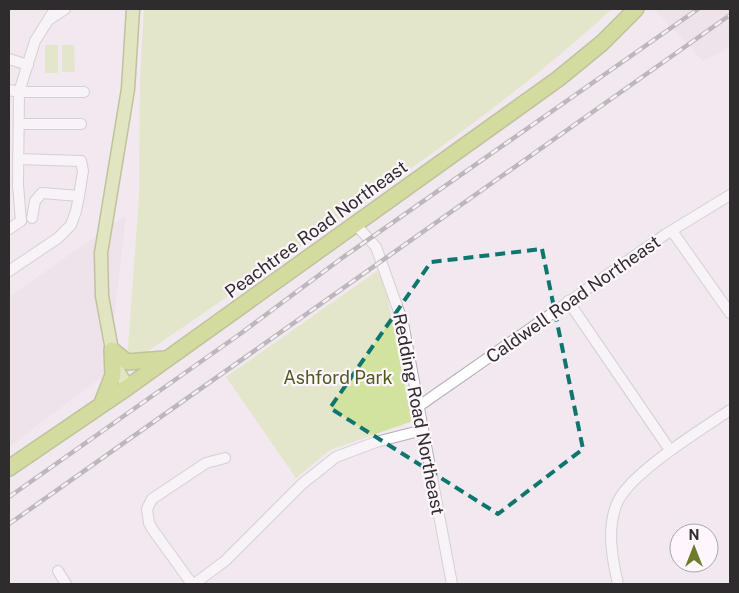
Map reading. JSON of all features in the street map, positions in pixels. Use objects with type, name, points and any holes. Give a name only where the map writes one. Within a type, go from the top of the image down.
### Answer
[{"type":"highway","name":"Peachtree Road Northeast","points":[[9,468],[128,387],[558,79],[602,43],[636,9]]},
{"type":"highway","points":[[112,350],[127,362],[166,358]]},
{"type":"highway","points":[[102,404],[113,375],[112,350]]},
{"type":"main road","points":[[128,387],[118,372],[112,350],[102,296],[101,253],[128,89],[134,9]]},
{"type":"street","points":[[9,229],[22,221],[14,186],[19,124],[14,91],[28,65],[35,41],[53,9]]},
{"type":"street","points":[[46,20],[65,9]]},
{"type":"street","points":[[9,59],[28,65]]},
{"type":"street","points":[[14,91],[84,92]]},
{"type":"street","points":[[19,124],[81,124]]},
{"type":"street","points":[[9,271],[58,238],[71,225],[76,211],[83,171],[81,161],[15,155]]},
{"type":"street","points":[[32,218],[34,201],[42,193],[79,196]]},
{"type":"street","name":"Caldwell Road Northeast","points":[[419,406],[672,230],[730,195]]},
{"type":"street","name":"Redding Road Northeast","points":[[355,224],[376,247],[403,323],[452,584]]},
{"type":"street","points":[[672,230],[730,313]]},
{"type":"street","points":[[568,301],[670,450]]},
{"type":"street","points":[[618,584],[611,538],[618,501],[630,485],[670,450],[730,410]]},
{"type":"street","points":[[225,458],[206,463],[198,468],[152,499],[147,509],[152,530],[193,584],[225,561],[302,484],[336,457],[368,444],[423,430]]},
{"type":"street","points":[[58,571],[66,584]]},
{"type":"highlighted area","points":[[542,249],[583,449],[498,514],[330,408],[431,262]]},
{"type":"shaded area","points":[[654,9],[730,9],[730,44],[723,51],[703,61]]},
{"type":"shaded area","points":[[126,215],[108,372],[9,447],[9,297]]},
{"type":"green space","points":[[144,9],[612,9],[533,77],[450,140],[132,362],[127,361],[139,196],[140,80]]},
{"type":"green space","points":[[45,45],[58,45],[58,73],[45,73]]},
{"type":"green space","points":[[62,45],[74,45],[75,72],[62,72]]},
{"type":"green space","name":"Ashford Park","points":[[377,271],[385,284],[411,418],[410,422],[330,450],[296,478],[226,377]]},
{"type":"railway","points":[[9,497],[240,334],[342,258],[698,9]]},
{"type":"railway","points":[[9,524],[730,15]]}]
